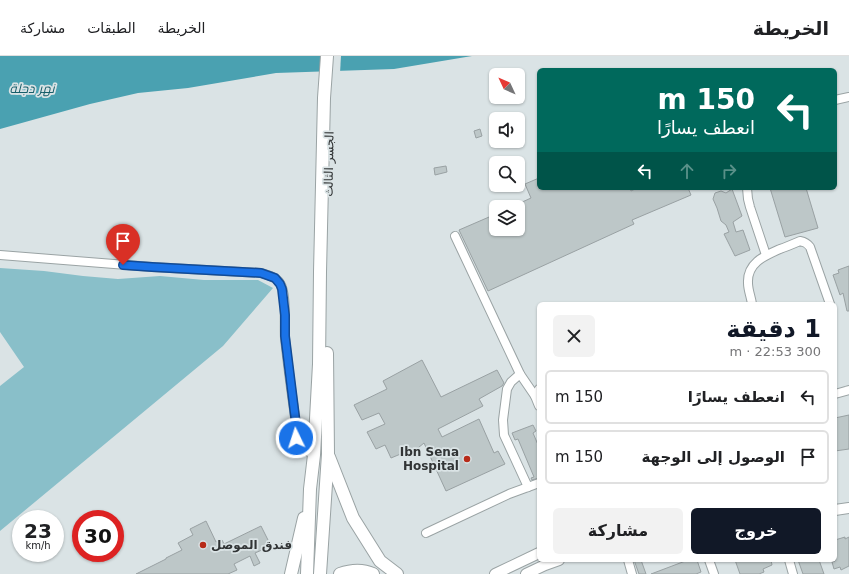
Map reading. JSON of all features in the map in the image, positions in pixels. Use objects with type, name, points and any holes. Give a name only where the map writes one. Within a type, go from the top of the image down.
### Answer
[{"type":"highway","name":"الجسر الثالث","points":[[324,272],[324,98],[327,56]]},
{"type":"highway","name":"الجسر الثالث","points":[[324,272],[333,56]]},
{"type":"highway","points":[[320,574],[328,454],[324,272]]},
{"type":"highway","points":[[307,574],[310,489],[314,455],[324,272]]},
{"type":"highway","points":[[328,454],[353,518],[380,561],[397,574]]},
{"type":"highway","points":[[291,574],[310,489]]},
{"type":"highway","points":[[340,574],[355,570],[373,574]]},
{"type":"main road","points":[[837,510],[849,508]]},
{"type":"main road","points":[[837,516],[849,514]]},
{"type":"main road","points":[[496,574],[537,554]]},
{"type":"main road","points":[[526,574],[544,562]]},
{"type":"street","points":[[837,100],[849,97]]},
{"type":"street","points":[[747,190],[750,207],[766,255]]},
{"type":"street","points":[[455,236],[520,374],[537,393]]},
{"type":"street","points":[[752,302],[748,282],[749,273],[752,266],[766,255],[800,241],[808,244],[812,250],[829,302]]},
{"type":"street","points":[[0,255],[152,267],[261,273],[275,278],[280,284],[283,296],[285,336],[296,424],[296,438],[304,449],[314,455]]},
{"type":"street","points":[[520,374],[507,388],[503,420],[504,435],[528,487]]},
{"type":"street","points":[[837,393],[849,390]]},
{"type":"street","points":[[426,533],[509,494],[537,484]]},
{"type":"street","points":[[629,562],[632,574]]},
{"type":"street","points":[[710,562],[714,574]]},
{"type":"street","points":[[790,562],[793,574]]},
{"type":"shaded area","points":[[0,268],[118,279],[160,276],[204,280],[258,280],[273,288],[223,346],[25,510],[12,510],[12,521],[0,531],[0,386],[24,367],[0,332]]},
{"type":"water","name":"نهر دجلة","points":[[0,56],[472,56],[394,69],[276,73],[188,88],[138,93],[90,104],[0,129]]},
{"type":"pier","points":[[322,56],[341,56],[340,73],[321,74]]},
{"type":"building","points":[[480,129],[482,136],[476,138],[474,131]]},
{"type":"building","points":[[446,166],[447,172],[435,175],[434,168]]},
{"type":"building","points":[[537,179],[537,190],[689,190],[691,195],[632,220],[634,224],[488,291],[459,230],[489,217],[489,236],[525,236],[525,201],[531,198],[525,184]]},
{"type":"building","points":[[732,190],[742,216],[733,222],[736,232],[743,230],[750,250],[735,256],[724,234],[729,232],[726,225],[721,221],[713,199],[715,193],[721,191],[726,193]]},
{"type":"building","points":[[771,190],[807,190],[818,228],[785,237]]},
{"type":"building","points":[[849,266],[849,311],[847,311],[843,293],[840,295],[833,275],[839,273],[838,270]]},
{"type":"building","points":[[422,360],[441,397],[497,370],[504,383],[502,386],[479,399],[483,406],[438,429],[442,437],[479,419],[494,453],[498,451],[505,464],[446,491],[424,443],[407,457],[403,453],[391,458],[385,445],[376,449],[367,432],[385,424],[379,413],[362,420],[354,405],[387,389],[383,381]]},
{"type":"building","points":[[849,415],[849,449],[837,451],[837,418]]},
{"type":"building","points":[[533,425],[536,431],[533,433],[537,442],[537,479],[532,480],[531,478],[534,477],[518,439],[515,440],[512,433]]},
{"type":"building","points":[[206,521],[216,542],[222,540],[224,544],[261,526],[271,546],[255,553],[260,563],[254,566],[250,556],[234,564],[237,570],[228,574],[136,574],[182,550],[178,543],[193,535],[190,529]]},
{"type":"building","points":[[849,537],[849,566],[841,570],[840,567],[834,569],[832,562],[837,562],[837,539]]},
{"type":"building","points":[[635,562],[642,562],[646,574],[639,574]]},
{"type":"building","points":[[683,562],[698,562],[701,572],[696,574],[651,574]]},
{"type":"building","points":[[736,562],[771,562],[772,565],[763,569],[764,572],[759,574],[740,574]]},
{"type":"building","points":[[799,562],[820,562],[824,574],[803,574]]},
{"type":"place","name":"Ibn Sena Hospital","points":[[467,459]]},
{"type":"place","name":"فندق الموصل","points":[[203,545]]},
{"type":"route","points":[[123,265],[261,273],[275,278],[280,284],[283,296],[285,336],[296,424],[296,438]]}]
